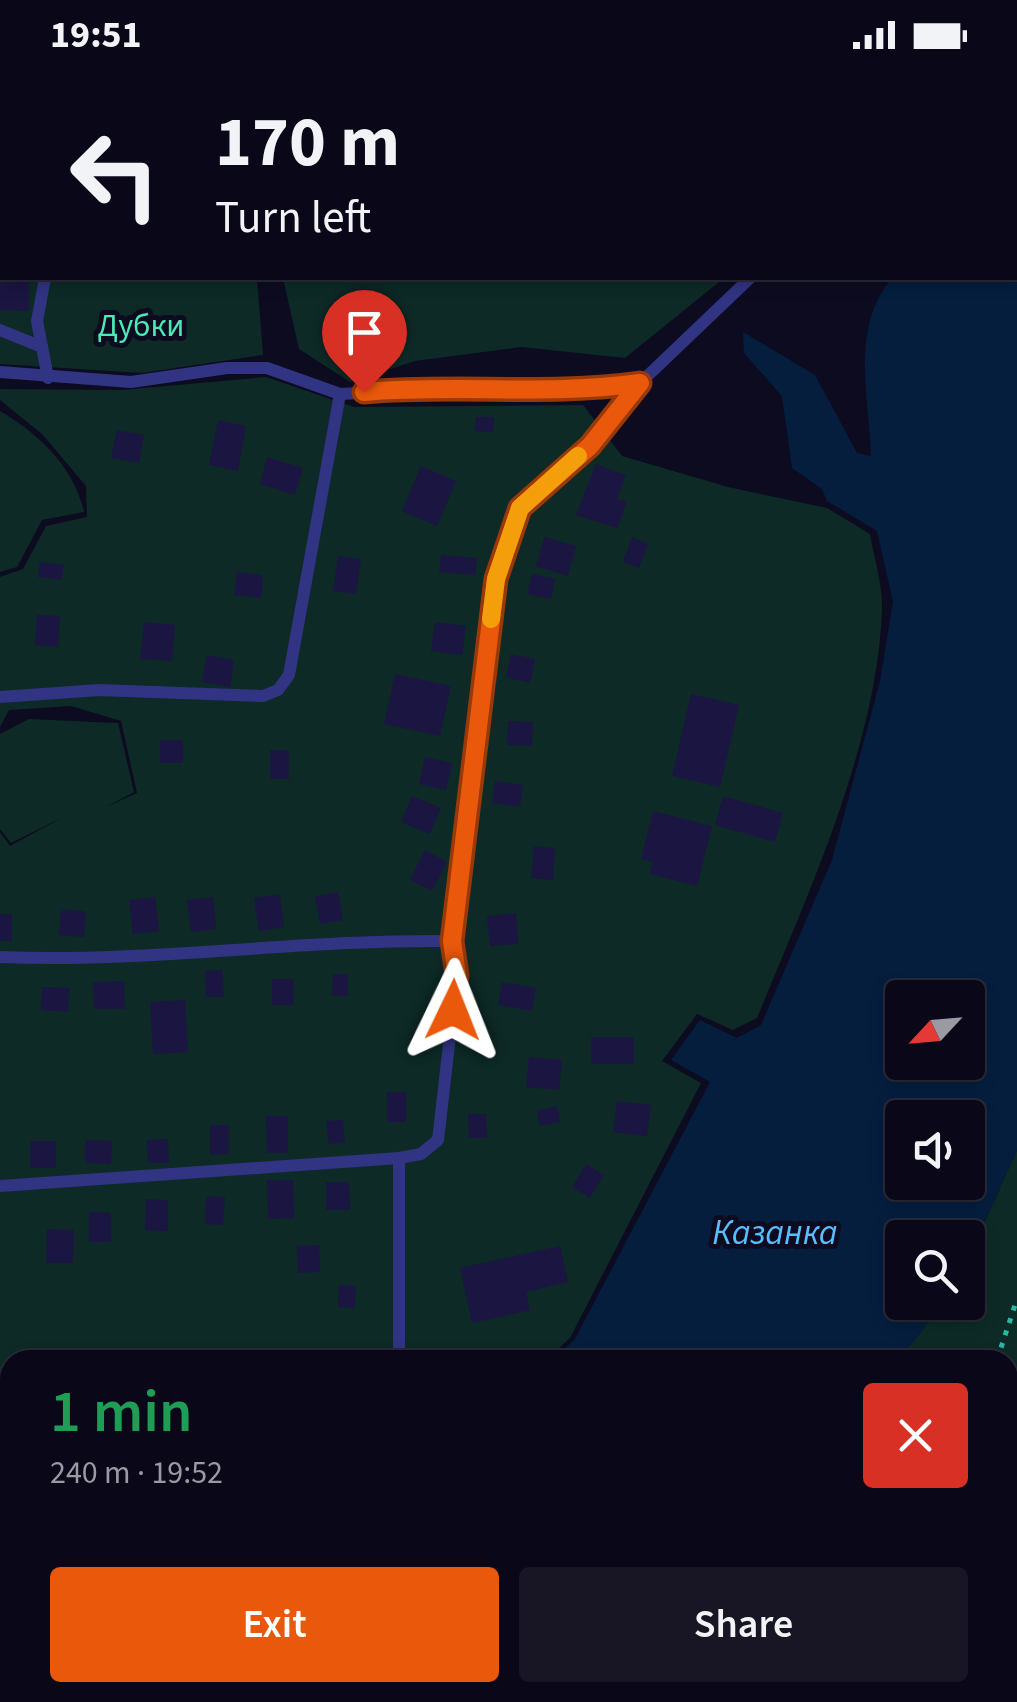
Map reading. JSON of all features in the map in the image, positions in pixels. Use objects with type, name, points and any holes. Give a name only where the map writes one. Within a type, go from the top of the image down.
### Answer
[{"type":"lane","points":[[45,280],[37,321],[48,378]]},
{"type":"lane","points":[[0,1186],[400,1158],[422,1154],[438,1140],[457,975],[452,941],[496,579],[520,508],[590,446],[640,383],[748,280]]},
{"type":"lane","points":[[0,330],[42,347]]},
{"type":"lane","points":[[0,372],[130,382],[227,368],[268,368],[340,394],[494,386],[588,390],[640,383]]},
{"type":"lane","points":[[0,696],[99,690],[190,697],[263,696],[278,690],[290,676],[340,394]]},
{"type":"lane","points":[[0,957],[137,958],[369,940],[452,941]]},
{"type":"lane","points":[[399,1350],[400,1158]]},
{"type":"path","points":[[1000,1350],[1017,1299]]},
{"type":"green space","name":"Дубки","points":[[0,280],[257,280],[263,355],[142,373],[0,364]]},
{"type":"green space","points":[[283,280],[722,280],[625,358],[521,347],[415,361],[350,382],[299,349]]},
{"type":"green space","points":[[266,377],[354,407],[583,405],[622,456],[728,487],[827,508],[870,534],[881,591],[877,661],[868,713],[837,818],[757,1018],[733,1030],[697,1014],[662,1061],[701,1083],[570,1338],[557,1350],[0,1350],[0,832],[10,846],[65,816],[11,843],[0,829],[0,734],[29,719],[118,723],[134,792],[106,807],[137,793],[121,721],[71,706],[9,710],[0,727],[0,577],[23,569],[46,526],[87,517],[86,486],[42,434],[0,400],[0,389],[122,390]]},
{"type":"green space","points":[[0,411],[53,453],[72,480],[84,512],[42,520],[17,567],[0,572]]},
{"type":"green space","points":[[1017,1150],[1017,1350],[907,1350],[930,1320],[985,1320],[985,1221]]},
{"type":"water","name":"Казанка","points":[[891,280],[1017,280],[1017,1150],[985,1221],[885,1220],[885,1320],[930,1320],[907,1350],[563,1350],[575,1339],[710,1082],[671,1060],[700,1020],[737,1038],[761,1025],[832,860],[880,681],[893,602],[877,531],[827,501],[822,489],[792,468],[782,396],[744,353],[743,332],[815,375],[857,453],[871,456],[865,363],[871,318]]},
{"type":"building","points":[[0,280],[29,280],[29,311],[0,310]]},
{"type":"building","points":[[476,417],[494,417],[493,432],[475,431]]},
{"type":"building","points":[[218,420],[246,426],[238,471],[209,465]]},
{"type":"building","points":[[117,430],[144,435],[139,463],[111,458]]},
{"type":"building","points":[[267,457],[303,468],[295,495],[260,484]]},
{"type":"building","points":[[596,464],[626,475],[617,499],[627,502],[617,528],[576,515]]},
{"type":"building","points":[[421,466],[456,481],[437,526],[402,511]]},
{"type":"building","points":[[544,537],[576,546],[568,576],[536,566]]},
{"type":"building","points":[[632,537],[648,544],[639,568],[623,562]]},
{"type":"building","points":[[441,555],[477,558],[475,575],[439,572]]},
{"type":"building","points":[[338,556],[361,559],[356,594],[333,591]]},
{"type":"building","points":[[40,562],[64,565],[61,580],[38,577]]},
{"type":"building","points":[[237,572],[263,575],[261,598],[234,595]]},
{"type":"building","points":[[532,574],[555,579],[551,599],[527,594]]},
{"type":"building","points":[[37,615],[60,616],[58,647],[35,645]]},
{"type":"building","points":[[144,622],[175,625],[172,661],[140,659]]},
{"type":"building","points":[[435,622],[466,626],[462,655],[431,651]]},
{"type":"building","points":[[511,654],[535,659],[530,683],[506,677]]},
{"type":"building","points":[[207,655],[234,660],[230,687],[202,682]]},
{"type":"building","points":[[395,674],[451,686],[440,736],[384,724]]},
{"type":"building","points":[[691,694],[739,705],[720,787],[672,776]]},
{"type":"building","points":[[508,721],[533,722],[532,746],[507,745]]},
{"type":"building","points":[[160,740],[183,740],[183,763],[160,763]]},
{"type":"building","points":[[270,750],[289,750],[289,779],[270,779]]},
{"type":"building","points":[[425,757],[452,763],[446,790],[419,784]]},
{"type":"building","points":[[495,781],[523,785],[520,807],[492,803]]},
{"type":"building","points":[[412,796],[441,808],[430,834],[401,822]]},
{"type":"building","points":[[723,796],[783,813],[775,842],[715,825]]},
{"type":"building","points":[[653,811],[712,826],[697,886],[650,874],[653,862],[641,859]]},
{"type":"building","points":[[534,846],[555,848],[553,880],[531,878]]},
{"type":"building","points":[[425,850],[447,862],[432,891],[410,880]]},
{"type":"building","points":[[338,892],[343,920],[320,924],[315,896]]},
{"type":"building","points":[[280,894],[284,927],[259,931],[254,898]]},
{"type":"building","points":[[155,897],[159,931],[133,934],[129,900]]},
{"type":"building","points":[[213,897],[216,929],[191,932],[187,900]]},
{"type":"building","points":[[61,909],[86,911],[84,937],[59,935]]},
{"type":"building","points":[[516,913],[518,944],[490,946],[487,916]]},
{"type":"building","points":[[0,914],[12,914],[12,941],[0,941]]},
{"type":"building","points":[[222,970],[224,997],[206,997],[205,971]]},
{"type":"building","points":[[333,974],[348,974],[348,996],[332,996]]},
{"type":"building","points":[[272,979],[294,979],[293,1005],[272,1005]]},
{"type":"building","points":[[124,981],[125,1009],[94,1009],[93,982]]},
{"type":"building","points":[[502,982],[536,988],[532,1011],[498,1005]]},
{"type":"building","points":[[42,987],[69,988],[68,1012],[41,1010]]},
{"type":"building","points":[[185,1000],[188,1052],[153,1054],[150,1002]]},
{"type":"building","points":[[591,1037],[634,1037],[634,1064],[591,1064]]},
{"type":"building","points":[[529,1057],[562,1060],[559,1090],[526,1087]]},
{"type":"building","points":[[387,1092],[406,1092],[406,1122],[387,1122]]},
{"type":"building","points":[[617,1101],[651,1105],[647,1136],[613,1132]]},
{"type":"building","points":[[557,1106],[560,1122],[540,1126],[537,1111]]},
{"type":"building","points":[[468,1114],[486,1114],[487,1138],[469,1138]]},
{"type":"building","points":[[266,1116],[288,1116],[288,1153],[267,1153]]},
{"type":"building","points":[[343,1120],[345,1142],[329,1144],[326,1121]]},
{"type":"building","points":[[210,1125],[229,1125],[229,1154],[210,1155]]},
{"type":"building","points":[[168,1139],[169,1163],[148,1163],[147,1140]]},
{"type":"building","points":[[85,1140],[112,1141],[111,1164],[85,1163]]},
{"type":"building","points":[[30,1141],[56,1141],[56,1168],[30,1168]]},
{"type":"building","points":[[586,1164],[604,1175],[590,1198],[572,1187]]},
{"type":"building","points":[[267,1180],[293,1180],[294,1218],[268,1219]]},
{"type":"building","points":[[326,1182],[349,1182],[350,1210],[326,1210]]},
{"type":"building","points":[[206,1196],[225,1197],[223,1225],[205,1224]]},
{"type":"building","points":[[146,1199],[168,1200],[168,1231],[145,1230]]},
{"type":"building","points":[[89,1212],[111,1213],[111,1242],[89,1242]]},
{"type":"building","points":[[47,1229],[74,1230],[73,1263],[46,1263]]},
{"type":"building","points":[[319,1245],[320,1272],[298,1273],[297,1246]]},
{"type":"building","points":[[560,1246],[568,1282],[526,1292],[530,1310],[472,1323],[460,1268]]},
{"type":"building","points":[[339,1285],[356,1286],[355,1308],[338,1307]]},
{"type":"slow traffic","points":[[491,619],[496,579],[520,508],[578,456]]},
{"type":"route","points":[[364,392],[494,386],[588,390],[640,383],[590,446],[520,508],[496,579],[452,941],[457,975],[453,1010]]}]
